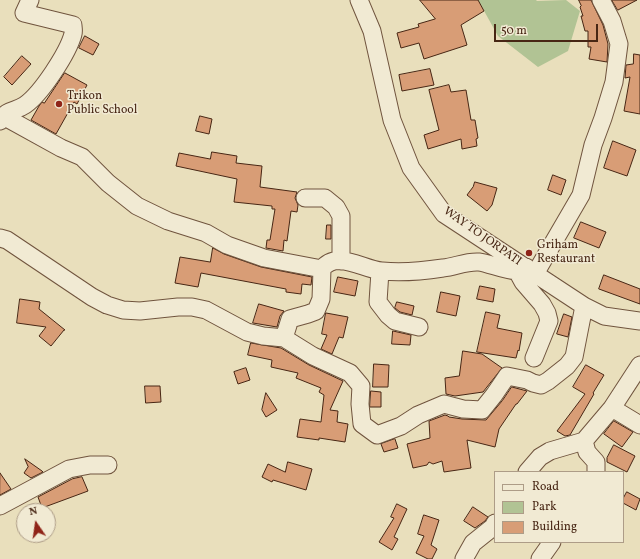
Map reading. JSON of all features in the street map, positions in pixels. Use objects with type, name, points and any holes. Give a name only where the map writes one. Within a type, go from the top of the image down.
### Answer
[{"type":"street","points":[[30,0],[24,13],[73,25],[74,33],[65,53],[43,88],[25,106],[10,111],[1,119],[82,157],[108,183],[137,206],[168,221],[206,233],[227,245],[264,258],[322,269]]},
{"type":"street","name":"WAY TO JORPATI","points":[[359,0],[372,31],[392,120],[410,168],[444,214],[526,271],[584,306],[604,316],[640,321]]},
{"type":"street","points":[[534,358],[548,321],[547,313],[542,304],[523,282],[526,271],[581,195],[593,145],[614,82],[619,44],[612,21],[601,0]]},
{"type":"street","points":[[305,198],[325,198],[336,207],[341,216],[341,261]]},
{"type":"street","points":[[0,238],[7,240],[92,297],[107,305],[123,310],[140,311],[171,307],[192,307],[206,310],[247,332],[263,336],[284,338],[313,356],[350,373],[361,386],[360,404],[362,424],[377,435],[401,426],[418,415],[444,404],[463,409],[482,410],[507,376],[527,380],[541,385],[548,381],[567,366],[574,357],[584,306]]},
{"type":"street","points":[[284,338],[290,319],[316,311],[321,299],[322,269],[324,265],[332,262],[350,262],[380,271],[403,272],[444,268],[479,262],[526,271]]},
{"type":"street","points":[[380,271],[378,302],[388,315],[395,321],[419,327]]},
{"type":"street","points":[[527,471],[540,457],[550,451],[584,440],[612,408],[640,365]]},
{"type":"street","points":[[612,408],[640,425]]},
{"type":"street","points":[[584,440],[587,452],[596,462],[596,471]]},
{"type":"street","points":[[0,506],[69,469],[90,465],[108,465]]},
{"type":"street","points":[[464,559],[473,543],[493,528],[494,526]]},
{"type":"street","points":[[540,559],[551,543]]},
{"type":"green space","points":[[478,0],[566,0],[580,11],[568,51],[538,67],[498,36]]},
{"type":"building","points":[[420,0],[478,0],[484,11],[461,25],[467,45],[424,59],[419,43],[401,48],[397,33],[419,27],[418,24],[435,19]]},
{"type":"building","points":[[579,0],[591,0],[603,25],[608,44],[607,62],[589,59],[591,47],[588,47],[588,31],[585,31]]},
{"type":"building","points":[[612,0],[637,0],[618,10]]},
{"type":"building","points":[[85,36],[99,44],[93,55],[79,48]]},
{"type":"building","points":[[634,54],[640,55],[640,114],[624,111],[630,77],[625,78],[626,65],[633,64]]},
{"type":"building","points":[[22,56],[31,64],[12,85],[4,77]]},
{"type":"building","points":[[430,69],[434,85],[402,91],[399,75]]},
{"type":"building","name":"Trikon Public School","points":[[65,73],[87,85],[77,104],[74,102],[56,134],[31,120],[39,106],[42,102],[44,103]]},
{"type":"building","points":[[449,85],[451,92],[466,90],[471,120],[475,120],[478,138],[476,139],[477,146],[462,149],[461,139],[428,149],[424,135],[439,130],[429,90]]},
{"type":"building","points":[[200,116],[212,119],[209,134],[196,131]]},
{"type":"building","points":[[613,141],[636,150],[627,176],[604,168]]},
{"type":"building","points":[[212,152],[237,156],[236,163],[262,166],[260,187],[297,192],[295,198],[298,205],[297,212],[291,211],[287,241],[284,240],[283,251],[266,248],[267,240],[270,240],[275,209],[272,209],[272,206],[234,202],[237,179],[176,166],[179,153],[210,159]]},
{"type":"building","points":[[553,175],[566,180],[561,195],[548,190]]},
{"type":"building","points":[[475,182],[497,188],[492,205],[487,211],[467,195]]},
{"type":"building","points":[[581,222],[606,232],[599,248],[574,238]]},
{"type":"building","points":[[327,225],[331,225],[331,239],[326,239]]},
{"type":"building","points":[[213,248],[224,254],[261,267],[312,277],[311,285],[302,284],[301,294],[286,292],[286,289],[201,273],[198,287],[175,283],[180,257],[210,262]]},
{"type":"building","points":[[604,275],[640,289],[640,304],[599,289]]},
{"type":"building","points":[[338,277],[358,281],[355,296],[334,292]]},
{"type":"building","points":[[480,286],[495,289],[493,302],[477,299]]},
{"type":"building","points":[[441,292],[460,296],[456,316],[437,312]]},
{"type":"building","points":[[20,299],[40,302],[39,309],[65,330],[51,346],[39,336],[46,327],[17,323]]},
{"type":"building","points":[[397,302],[414,306],[412,315],[400,312],[395,308]]},
{"type":"building","points":[[259,304],[284,311],[280,316],[277,327],[253,323]]},
{"type":"building","points":[[486,312],[500,315],[497,328],[522,333],[519,351],[518,350],[516,358],[477,352]]},
{"type":"building","points":[[326,313],[348,317],[343,338],[339,337],[332,354],[321,349],[327,335],[322,334]]},
{"type":"building","points":[[564,314],[572,317],[568,337],[557,334]]},
{"type":"building","points":[[393,331],[411,335],[410,345],[392,344]]},
{"type":"building","points":[[251,343],[281,348],[309,365],[343,381],[330,410],[338,411],[337,422],[348,424],[345,442],[319,438],[319,440],[297,437],[300,419],[321,422],[324,395],[319,392],[321,388],[296,378],[298,373],[271,367],[272,360],[248,355]]},
{"type":"building","points":[[463,351],[482,354],[502,368],[483,392],[455,396],[446,394],[445,378],[459,376]]},
{"type":"building","points":[[374,364],[389,365],[388,387],[373,387]]},
{"type":"building","points":[[586,365],[604,375],[570,435],[565,436],[557,431],[585,394],[573,387]]},
{"type":"building","points":[[246,368],[250,380],[238,384],[234,372]]},
{"type":"building","points":[[145,386],[160,386],[161,402],[146,403]]},
{"type":"building","points":[[512,387],[527,391],[499,429],[495,447],[467,440],[471,468],[444,472],[442,461],[433,464],[429,462],[427,465],[413,468],[407,444],[430,438],[429,421],[445,415],[462,419],[486,420]]},
{"type":"building","points":[[371,391],[381,392],[381,407],[370,407]]},
{"type":"building","points":[[266,393],[277,410],[266,417],[262,410]]},
{"type":"building","points":[[614,421],[633,432],[622,447],[604,434]]},
{"type":"building","points":[[395,439],[398,448],[384,452],[381,444]]},
{"type":"building","points":[[614,445],[635,456],[627,472],[607,462],[607,458]]},
{"type":"building","points":[[25,459],[43,472],[31,478],[24,473],[28,467]]},
{"type":"building","points":[[288,462],[312,469],[306,490],[273,480],[272,482],[262,477],[268,464],[285,472]]},
{"type":"building","points":[[0,473],[11,489],[0,495]]},
{"type":"building","points":[[82,477],[88,491],[56,503],[40,503],[38,497],[72,479]]},
{"type":"building","points":[[627,492],[640,499],[636,510],[624,504],[624,497]]},
{"type":"building","points":[[397,504],[407,509],[394,537],[398,539],[392,550],[379,542],[394,518],[391,517]]},
{"type":"building","points":[[473,507],[488,517],[475,528],[464,521]]},
{"type":"building","points":[[424,515],[439,520],[431,545],[437,549],[432,559],[428,559],[416,553],[424,536],[418,534]]},
{"type":"place","name":"Trikon Public School","points":[[59,104]]},
{"type":"place","name":"Griham Restaurant","points":[[529,253]]}]
